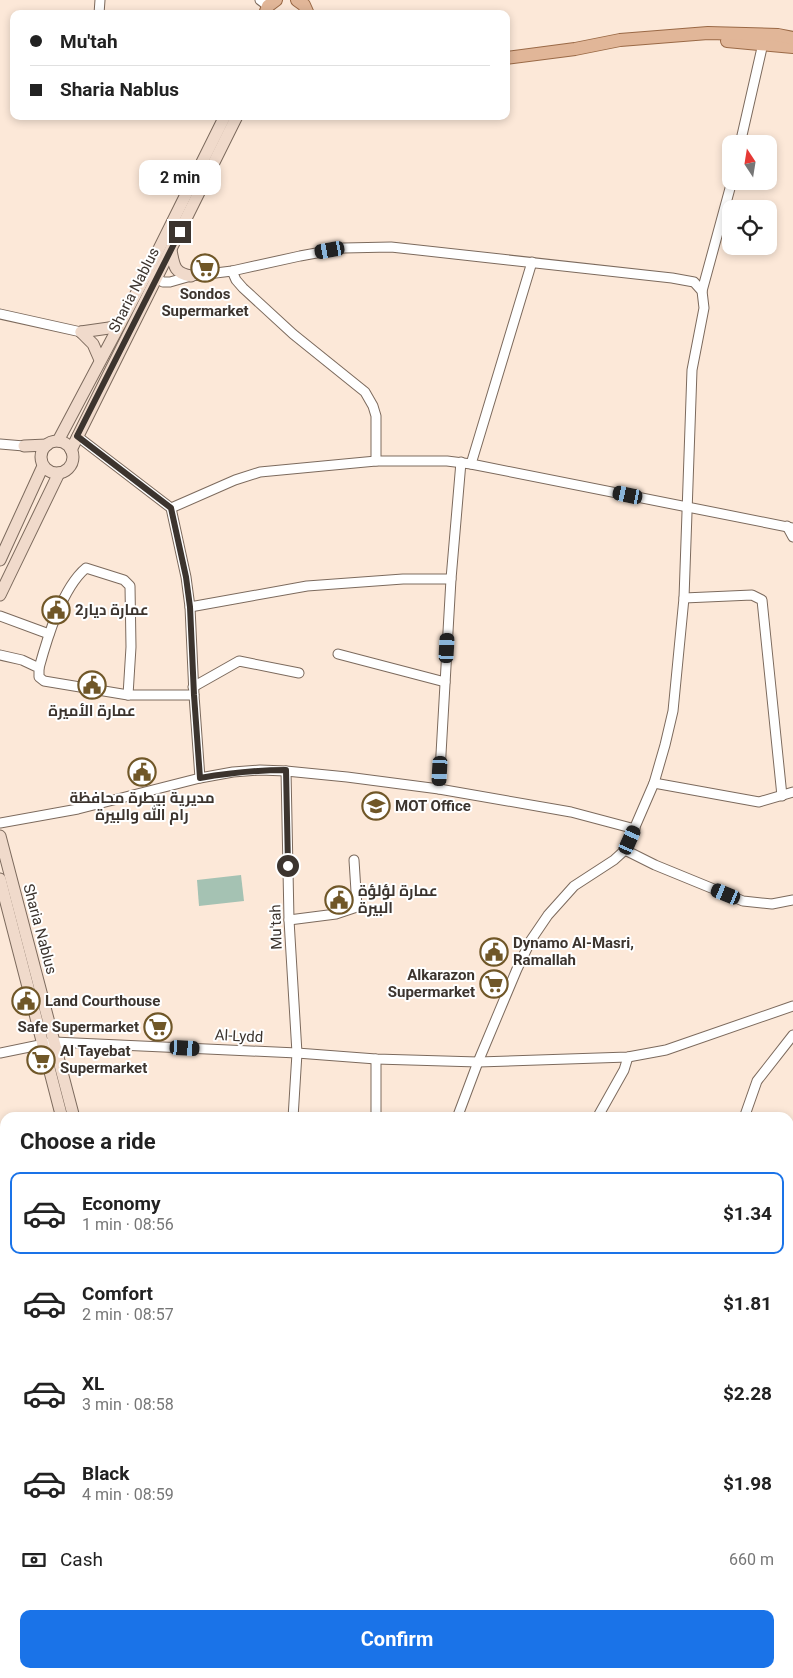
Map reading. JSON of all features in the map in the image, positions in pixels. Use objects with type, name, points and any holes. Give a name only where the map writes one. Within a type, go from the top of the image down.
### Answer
[{"type":"main road","points":[[298,0],[306,10]]},
{"type":"main road","points":[[510,57],[575,49],[620,40],[708,33],[764,39],[793,47]]},
{"type":"main road","points":[[510,63],[634,46],[710,40],[793,38]]},
{"type":"main road","name":"Sharia Nablus","points":[[71,450],[223,120]]},
{"type":"main road","name":"Sharia Nablus","points":[[58,441],[120,324],[171,250],[236,120]]},
{"type":"main road","points":[[171,250],[174,265],[178,272],[192,276]]},
{"type":"main road","points":[[81,332],[109,328],[120,324]]},
{"type":"main road","points":[[81,332],[92,344],[100,360]]},
{"type":"main road","points":[[58,441],[66,444],[73,455],[72,465],[64,472],[50,472],[24,446],[46,445],[58,441]]},
{"type":"main road","points":[[0,560],[42,463],[42,452],[46,445]]},
{"type":"main road","points":[[0,595],[59,473]]},
{"type":"main road","name":"Sharia Nablus","points":[[0,836],[49,1043],[61,1112]]},
{"type":"main road","name":"Sharia Nablus","points":[[0,879],[49,1043],[72,1112]]},
{"type":"street","points":[[742,135],[764,39]]},
{"type":"street","points":[[459,1112],[478,1062],[531,940],[548,915],[574,886],[614,860],[625,850],[654,783],[666,746],[673,711],[684,598],[692,370],[704,308],[702,291],[730,190]]},
{"type":"street","points":[[152,276],[163,282],[170,282],[192,276],[232,271],[300,256],[357,247],[390,247],[672,278],[694,282],[702,291]]},
{"type":"street","points":[[472,464],[532,262]]},
{"type":"street","points":[[232,271],[236,280],[243,288],[293,334],[370,398],[376,416],[376,461]]},
{"type":"street","points":[[0,314],[81,332]]},
{"type":"street","points":[[77,436],[171,508],[186,577],[190,607],[193,691],[200,778]]},
{"type":"street","points":[[0,444],[24,446]]},
{"type":"street","points":[[171,508],[235,480],[260,472],[376,461],[462,462],[790,527],[793,537]]},
{"type":"street","points":[[439,789],[451,580],[462,462]]},
{"type":"street","points":[[128,695],[131,647],[130,586],[124,580],[86,568],[78,575],[70,588],[48,634],[39,668],[39,677],[44,681],[128,695],[193,691],[238,661],[299,673]]},
{"type":"street","points":[[190,607],[307,586],[403,579],[451,580]]},
{"type":"street","points":[[684,598],[752,596],[762,600],[782,796]]},
{"type":"street","points":[[0,616],[48,634]]},
{"type":"street","points":[[338,654],[445,682]]},
{"type":"street","points":[[0,655],[22,660],[39,668]]},
{"type":"street","points":[[0,824],[78,809],[200,778],[233,772],[286,770],[439,789],[571,812],[635,829]]},
{"type":"street","name":"Mu'tah","points":[[286,770],[290,920],[297,1053],[293,1112]]},
{"type":"street","points":[[654,783],[759,802],[793,792]]},
{"type":"street","points":[[625,850],[743,901],[772,904],[793,900]]},
{"type":"street","points":[[290,920],[336,914],[357,907],[354,860]]},
{"type":"street","name":"Al-Lydd","points":[[0,1053],[49,1043],[297,1053],[376,1059],[478,1062],[628,1057],[666,1050],[793,1006]]},
{"type":"street","points":[[746,1112],[757,1081],[793,1036]]},
{"type":"street","points":[[600,1112],[624,1070],[628,1057]]},
{"type":"street","points":[[376,1059],[376,1112]]},
{"type":"green space","points":[[241,875],[244,901],[199,906],[197,880]]},
{"type":"place","name":"Sondos Supermarket","points":[[205,268]]},
{"type":"place","name":"عمارة ديار2","points":[[56,610]]},
{"type":"place","name":"عمارة الأميرة","points":[[92,685]]},
{"type":"place","name":"مديرية بيطرة محافظة رام الله والبيرة","points":[[142,772]]},
{"type":"place","name":"MOT Office","points":[[376,806]]},
{"type":"place","name":"عمارة لؤلؤة البيرة","points":[[339,900]]},
{"type":"place","name":"Dynamo Al-Masri, Ramallah","points":[[494,952]]},
{"type":"place","name":"Alkarazon Supermarket","points":[[494,984]]},
{"type":"place","name":"Land Courthouse","points":[[26,1001]]},
{"type":"place","name":"Safe Supermarket","points":[[158,1027]]},
{"type":"place","name":"Al Tayebat Supermarket","points":[[41,1060]]},
{"type":"route","points":[[180,232],[77,436],[171,508],[186,577],[190,607],[200,778],[233,772],[286,770],[288,866]]}]
